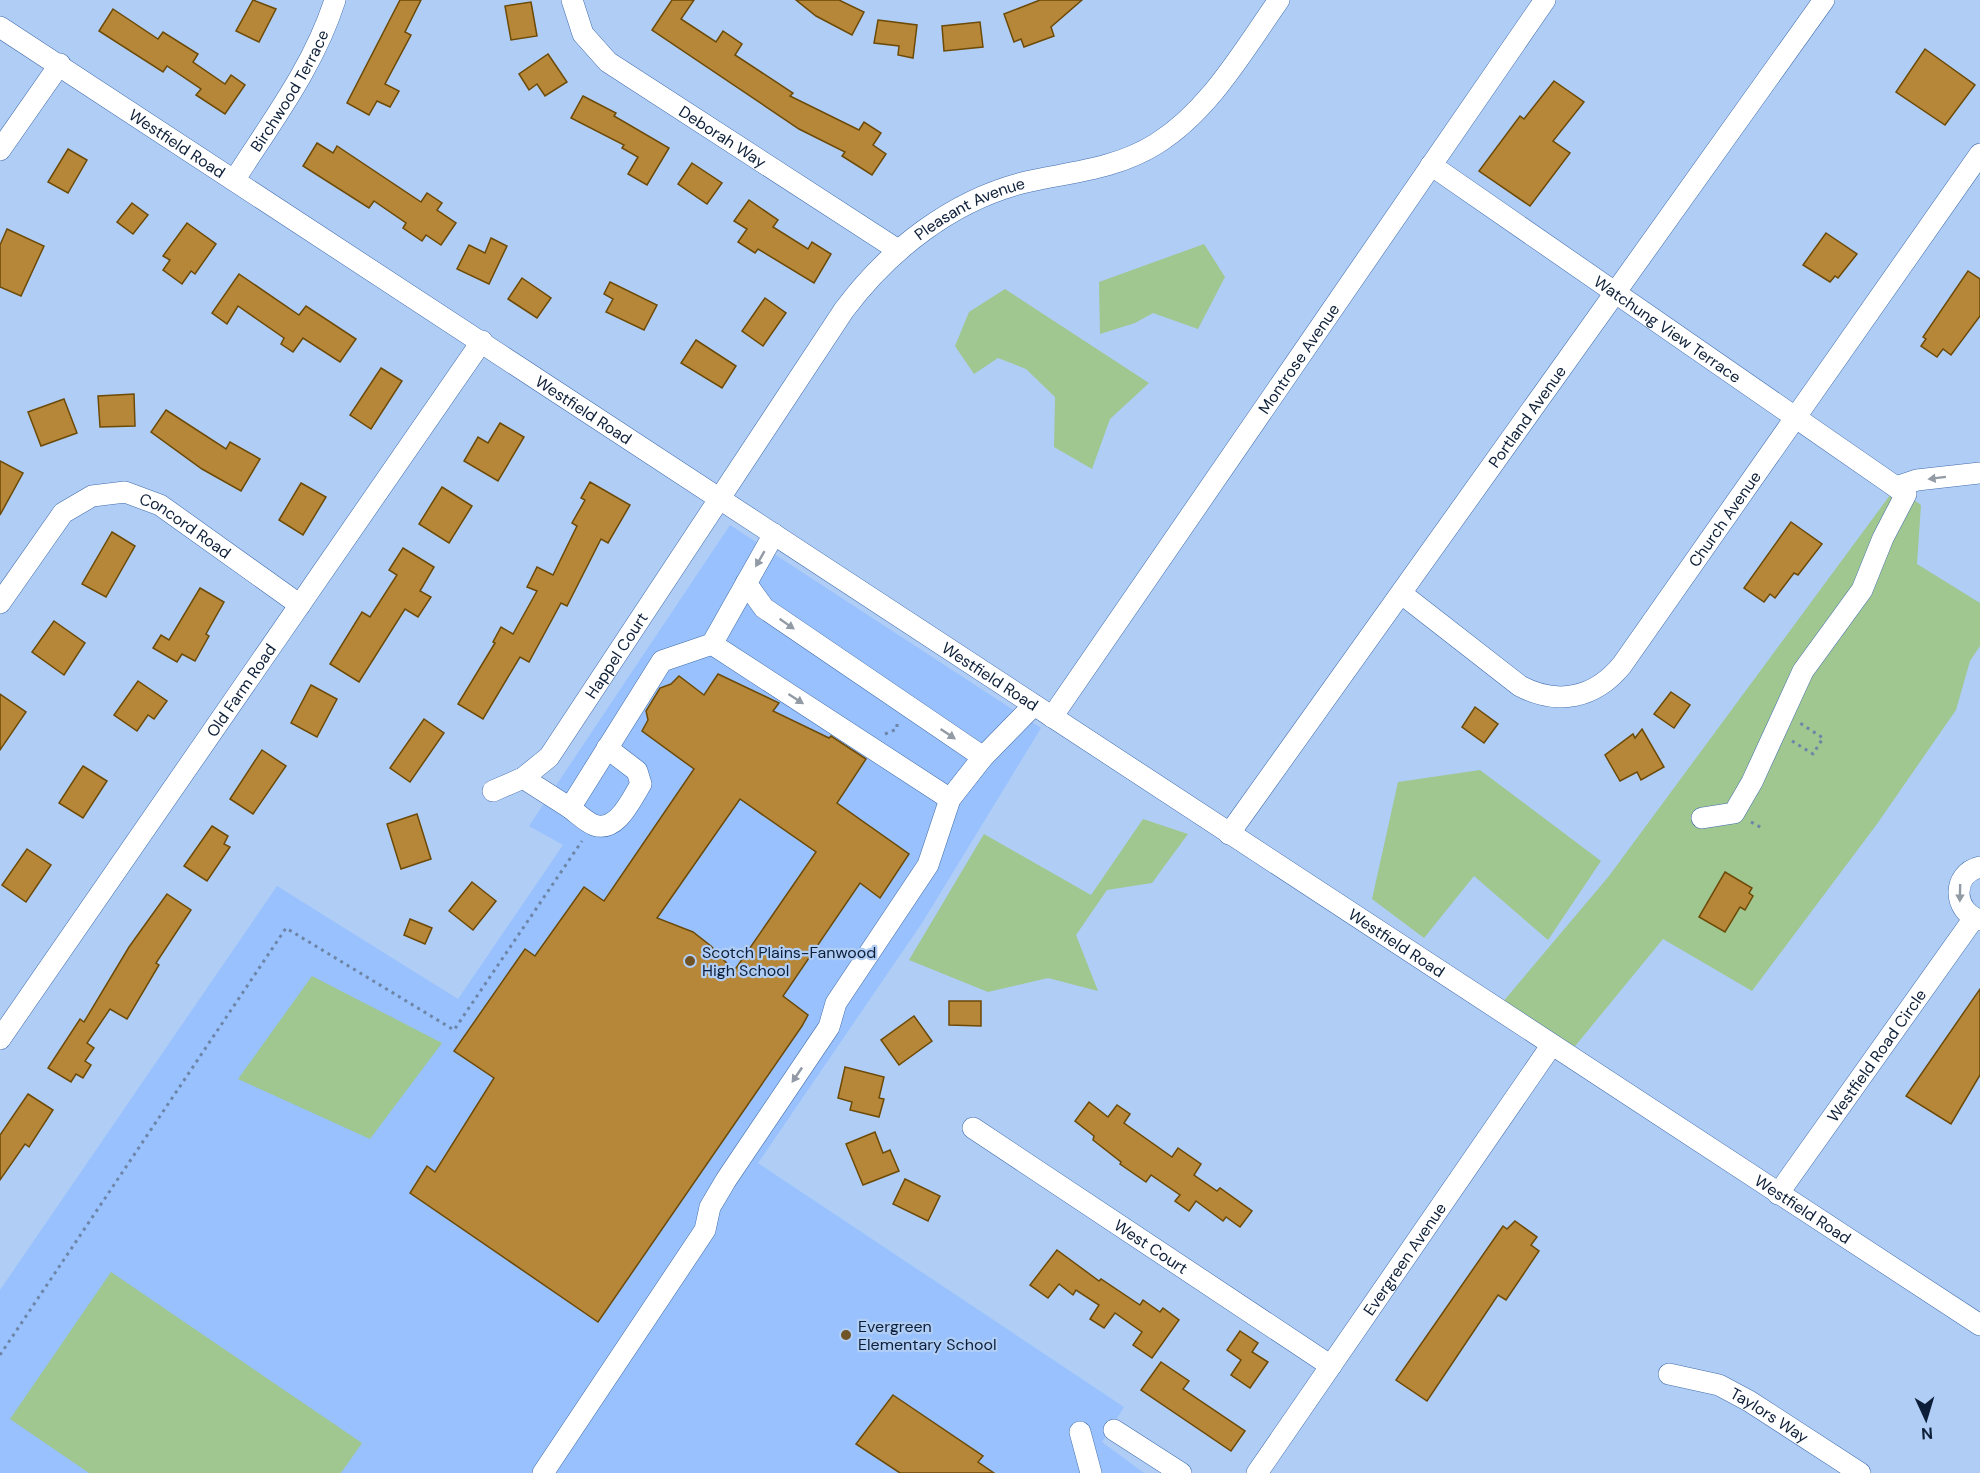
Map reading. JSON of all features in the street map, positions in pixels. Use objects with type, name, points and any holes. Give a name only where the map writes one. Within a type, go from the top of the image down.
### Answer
[{"type":"street","name":"Birchwood Terrace","points":[[235,179],[306,68],[325,31],[334,0]]},
{"type":"street","name":"Deborah Way","points":[[572,0],[583,34],[608,62],[898,250]]},
{"type":"street","name":"Pleasant Avenue","points":[[722,499],[844,310],[880,267],[898,250],[932,224],[991,194],[1023,183],[1115,164],[1156,144],[1174,132],[1207,101],[1279,0]]},
{"type":"street","name":"Montrose Avenue","points":[[1052,717],[1545,0]]},
{"type":"street","name":"Portland Avenue","points":[[1229,834],[1824,0]]},
{"type":"street","name":"Westfield Road","points":[[0,27],[60,64],[1551,1046],[1980,1325]]},
{"type":"street","points":[[0,150],[60,64]]},
{"type":"street","name":"Church Avenue","points":[[1402,594],[1520,687],[1533,693],[1556,698],[1587,693],[1601,686],[1622,664],[1980,154]]},
{"type":"street","name":"Watchung View Terrace","points":[[1431,165],[1901,491]]},
{"type":"street","name":"Old Farm Road","points":[[0,1039],[482,341]]},
{"type":"street","points":[[1702,818],[1734,813],[1792,717],[1803,671],[1862,590],[1901,491],[1917,480],[1980,473]]},
{"type":"street","name":"Concord Road","points":[[0,603],[63,513],[92,496],[125,492],[160,505],[300,605]]},
{"type":"street","name":"Happel Court","points":[[493,791],[523,778],[549,757],[722,499]]},
{"type":"street","points":[[570,808],[662,661],[712,644],[774,534]]},
{"type":"street","points":[[746,583],[764,608],[982,757]]},
{"type":"street","points":[[712,644],[950,799]]},
{"type":"street","points":[[543,1473],[705,1230],[710,1207],[726,1180],[830,1027],[836,1003],[928,865],[950,799],[982,757],[1034,705]]},
{"type":"street","points":[[523,778],[593,825],[611,824],[624,812],[641,784],[637,771],[607,748]]},
{"type":"street","name":"Westfield Road Circle","points":[[1778,1194],[1977,919],[1961,906],[1959,889],[1967,873],[1980,867]]},
{"type":"street","name":"Evergreen Avenue","points":[[1257,1473],[1551,1046]]},
{"type":"street","name":"West Court","points":[[973,1128],[1331,1366]]},
{"type":"street","name":"Taylors Way","points":[[1669,1374],[1719,1385],[1860,1473]]},
{"type":"street","points":[[1114,1430],[1181,1473]]},
{"type":"street","points":[[1080,1432],[1091,1473]]},
{"type":"path","points":[[1792,717],[1794,730]]},
{"type":"path","points":[[1788,738],[1813,754],[1823,738],[1792,717]]},
{"type":"path","points":[[0,1354],[286,928],[454,1030],[593,825]]},
{"type":"shaded area","name":"Scotch Plains-Fanwood High School","points":[[730,525],[1041,728],[922,923],[758,1163],[1124,1407],[1102,1442],[1144,1473],[0,1473],[0,1290],[277,886],[458,999],[563,845],[529,826]]},
{"type":"green space","points":[[1204,244],[1225,277],[1198,329],[1153,313],[1135,323],[1100,334],[1099,282]]},
{"type":"green space","points":[[1005,289],[1149,383],[1110,419],[1092,469],[1054,447],[1055,397],[1026,369],[998,358],[974,374],[955,346],[969,312]]},
{"type":"green space","points":[[1896,487],[1921,505],[1917,564],[1980,603],[1980,646],[1970,661],[1956,710],[1877,824],[1752,991],[1663,939],[1567,1056],[1496,1010],[1609,876]]},
{"type":"green space","points":[[1480,770],[1601,861],[1548,940],[1474,876],[1424,938],[1372,899],[1398,782]]},
{"type":"green space","points":[[1143,819],[1188,834],[1152,883],[1107,890],[1076,935],[1098,991],[1048,978],[988,992],[909,960],[984,834],[1091,895]]},
{"type":"green space","points":[[312,976],[442,1043],[370,1139],[238,1079]]},
{"type":"green space","points":[[111,1272],[362,1443],[341,1473],[89,1473],[10,1419]]},
{"type":"building","points":[[253,0],[276,9],[259,42],[236,31]]},
{"type":"building","points":[[400,0],[421,0],[405,32],[411,35],[385,84],[399,91],[390,107],[377,101],[369,115],[347,103]]},
{"type":"building","points":[[672,0],[694,0],[681,19],[716,42],[723,31],[742,44],[735,55],[793,93],[790,96],[859,130],[864,122],[881,133],[873,145],[886,154],[872,175],[842,156],[845,152],[799,129],[652,30]]},
{"type":"building","points":[[796,0],[839,0],[864,12],[852,35],[816,16]]},
{"type":"building","points":[[1040,0],[1082,0],[1051,27],[1054,36],[1024,47],[1021,39],[1014,42],[1004,14]]},
{"type":"building","points":[[531,2],[537,36],[511,40],[505,6]]},
{"type":"building","points":[[113,9],[158,39],[163,32],[198,54],[193,62],[225,84],[231,75],[245,85],[225,114],[196,95],[201,89],[167,66],[163,72],[99,31]]},
{"type":"building","points":[[878,20],[917,25],[913,58],[898,55],[899,46],[874,43]]},
{"type":"building","points":[[980,22],[983,47],[944,51],[942,26]]},
{"type":"building","points":[[1925,49],[1975,85],[1945,125],[1896,92]]},
{"type":"building","points":[[548,54],[567,82],[545,96],[537,84],[529,90],[519,74]]},
{"type":"building","points":[[1554,81],[1584,102],[1553,141],[1570,153],[1530,206],[1479,171],[1520,116],[1524,119]]},
{"type":"building","points":[[583,96],[616,113],[614,116],[669,148],[647,185],[628,174],[638,157],[622,148],[624,145],[571,118]]},
{"type":"building","points":[[317,143],[333,153],[337,146],[421,202],[427,193],[442,203],[437,210],[456,223],[441,245],[426,235],[422,241],[403,228],[406,223],[374,201],[369,208],[303,166]]},
{"type":"building","points":[[68,149],[87,160],[68,193],[48,182]]},
{"type":"building","points":[[692,163],[722,183],[707,204],[678,184]]},
{"type":"building","points":[[749,200],[778,220],[773,227],[808,249],[812,242],[831,254],[814,283],[758,249],[755,253],[738,242],[747,229],[734,221]]},
{"type":"building","points":[[132,203],[148,215],[133,234],[117,222]]},
{"type":"building","points":[[187,223],[216,244],[195,274],[191,271],[182,284],[163,270],[170,260],[163,256]]},
{"type":"building","points":[[7,229],[44,246],[21,296],[0,287],[0,245]]},
{"type":"building","points":[[1826,233],[1857,254],[1838,278],[1835,276],[1830,282],[1803,265]]},
{"type":"building","points":[[491,238],[507,246],[489,284],[457,269],[469,245],[485,253]]},
{"type":"building","points":[[1968,271],[1980,279],[1980,316],[1951,355],[1943,349],[1937,357],[1921,346],[1926,339],[1923,337]]},
{"type":"building","points":[[239,274],[299,315],[306,306],[356,339],[340,362],[303,338],[293,352],[281,344],[284,338],[238,306],[227,324],[212,313]]},
{"type":"building","points":[[522,278],[551,298],[537,318],[508,299]]},
{"type":"building","points":[[610,282],[657,305],[644,330],[606,312],[613,299],[604,294]]},
{"type":"building","points":[[765,298],[786,313],[763,346],[742,331]]},
{"type":"building","points":[[696,340],[736,366],[722,388],[681,363]]},
{"type":"building","points":[[381,368],[402,381],[371,429],[350,415]]},
{"type":"building","points":[[134,394],[135,426],[100,427],[98,396]]},
{"type":"building","points":[[64,399],[77,433],[41,446],[28,412]]},
{"type":"building","points":[[166,410],[226,449],[230,442],[260,459],[241,491],[202,469],[151,432]]},
{"type":"building","points":[[500,423],[524,437],[498,481],[464,461],[478,437],[488,443]]},
{"type":"building","points":[[0,461],[23,473],[0,515]]},
{"type":"building","points":[[590,482],[630,505],[608,543],[601,539],[567,606],[561,603],[529,662],[520,657],[483,719],[458,704],[495,643],[493,642],[501,627],[513,634],[537,591],[527,587],[537,567],[553,575],[577,526],[572,523],[585,500],[581,498]]},
{"type":"building","points":[[301,483],[326,497],[303,535],[279,520]]},
{"type":"building","points":[[442,487],[472,506],[449,543],[419,524]]},
{"type":"building","points":[[1791,522],[1822,544],[1798,575],[1794,573],[1775,598],[1770,594],[1764,602],[1744,588]]},
{"type":"building","points":[[112,532],[135,546],[106,597],[82,584]]},
{"type":"building","points":[[403,548],[434,567],[420,591],[431,597],[418,617],[405,609],[359,682],[330,664],[362,612],[370,617],[397,575],[389,570]]},
{"type":"building","points":[[200,588],[224,602],[206,634],[209,636],[195,661],[182,654],[177,662],[153,648],[161,635],[169,640]]},
{"type":"building","points":[[54,621],[85,643],[64,675],[32,652]]},
{"type":"building","points":[[718,674],[779,703],[773,711],[829,738],[831,736],[866,759],[837,803],[909,854],[880,898],[860,883],[783,996],[808,1015],[802,1026],[598,1322],[410,1193],[427,1166],[435,1172],[494,1078],[454,1051],[525,949],[535,956],[584,887],[604,901],[694,769],[642,731],[648,720],[646,711],[660,688],[671,684],[679,676],[704,695]],"holes":[[[740,799],[816,852],[734,971],[711,946],[693,932],[657,918]]]},
{"type":"building","points":[[138,681],[167,701],[154,719],[148,715],[137,731],[114,715]]},
{"type":"building","points":[[311,685],[337,699],[317,737],[291,723]]},
{"type":"building","points":[[1671,692],[1690,705],[1674,728],[1654,714]]},
{"type":"building","points":[[0,694],[26,712],[0,750]]},
{"type":"building","points":[[1475,707],[1498,724],[1484,743],[1462,727]]},
{"type":"building","points":[[424,719],[444,733],[410,782],[390,768]]},
{"type":"building","points":[[1642,729],[1664,767],[1641,780],[1637,772],[1620,781],[1605,755],[1633,734],[1635,738]]},
{"type":"building","points":[[262,750],[286,766],[253,814],[230,799]]},
{"type":"building","points":[[83,766],[107,781],[83,818],[59,803]]},
{"type":"building","points":[[417,814],[431,859],[401,869],[387,824]]},
{"type":"building","points":[[212,826],[228,836],[224,844],[230,847],[207,881],[184,866]]},
{"type":"building","points":[[27,849],[51,865],[26,902],[2,885]]},
{"type":"building","points":[[1725,872],[1752,888],[1749,893],[1753,896],[1745,910],[1740,907],[1725,932],[1699,917]]},
{"type":"building","points":[[472,882],[496,901],[473,930],[449,911]]},
{"type":"building","points":[[167,894],[191,910],[156,963],[159,965],[127,1019],[110,1009],[87,1043],[94,1048],[85,1061],[91,1065],[83,1078],[76,1074],[71,1082],[48,1068],[80,1019],[84,1022],[129,947]]},
{"type":"building","points":[[410,919],[432,928],[425,944],[404,935]]},
{"type":"building","points":[[1980,989],[1980,1075],[1951,1124],[1906,1096]]},
{"type":"building","points":[[949,1001],[981,1001],[981,1026],[949,1025]]},
{"type":"building","points":[[914,1016],[932,1041],[899,1065],[881,1040]]},
{"type":"building","points":[[845,1067],[884,1077],[879,1098],[884,1099],[879,1117],[850,1110],[852,1102],[838,1098]]},
{"type":"building","points":[[28,1094],[53,1110],[29,1147],[25,1144],[0,1180],[0,1135]]},
{"type":"building","points":[[1089,1102],[1108,1117],[1117,1105],[1130,1114],[1124,1123],[1172,1157],[1178,1148],[1201,1164],[1194,1175],[1217,1191],[1220,1188],[1252,1211],[1240,1227],[1226,1217],[1223,1221],[1196,1201],[1189,1211],[1175,1201],[1180,1195],[1151,1175],[1146,1182],[1120,1164],[1121,1162],[1093,1140],[1094,1136],[1075,1121]]},
{"type":"building","points":[[875,1132],[883,1153],[890,1150],[899,1171],[863,1185],[846,1144]]},
{"type":"building","points":[[905,1179],[940,1196],[928,1221],[893,1204]]},
{"type":"building","points":[[1515,1221],[1537,1237],[1531,1245],[1539,1251],[1506,1300],[1498,1295],[1427,1401],[1396,1380],[1503,1226],[1507,1229]]},
{"type":"building","points":[[1057,1250],[1099,1281],[1101,1279],[1140,1305],[1143,1300],[1160,1312],[1163,1308],[1179,1320],[1152,1358],[1133,1345],[1142,1332],[1115,1313],[1104,1328],[1090,1319],[1099,1305],[1076,1290],[1073,1295],[1059,1284],[1048,1298],[1030,1285]]},
{"type":"building","points":[[1240,1331],[1258,1343],[1252,1352],[1268,1362],[1250,1388],[1231,1375],[1241,1360],[1227,1350]]},
{"type":"building","points":[[1161,1362],[1189,1381],[1183,1389],[1245,1431],[1231,1451],[1141,1390]]},
{"type":"building","points":[[893,1395],[983,1456],[978,1462],[994,1473],[900,1473],[856,1444]]},
{"type":"place","name":"Scotch Plains-Fanwood High School","points":[[690,961]]},
{"type":"place","name":"Evergreen Elementary School","points":[[846,1335]]}]
